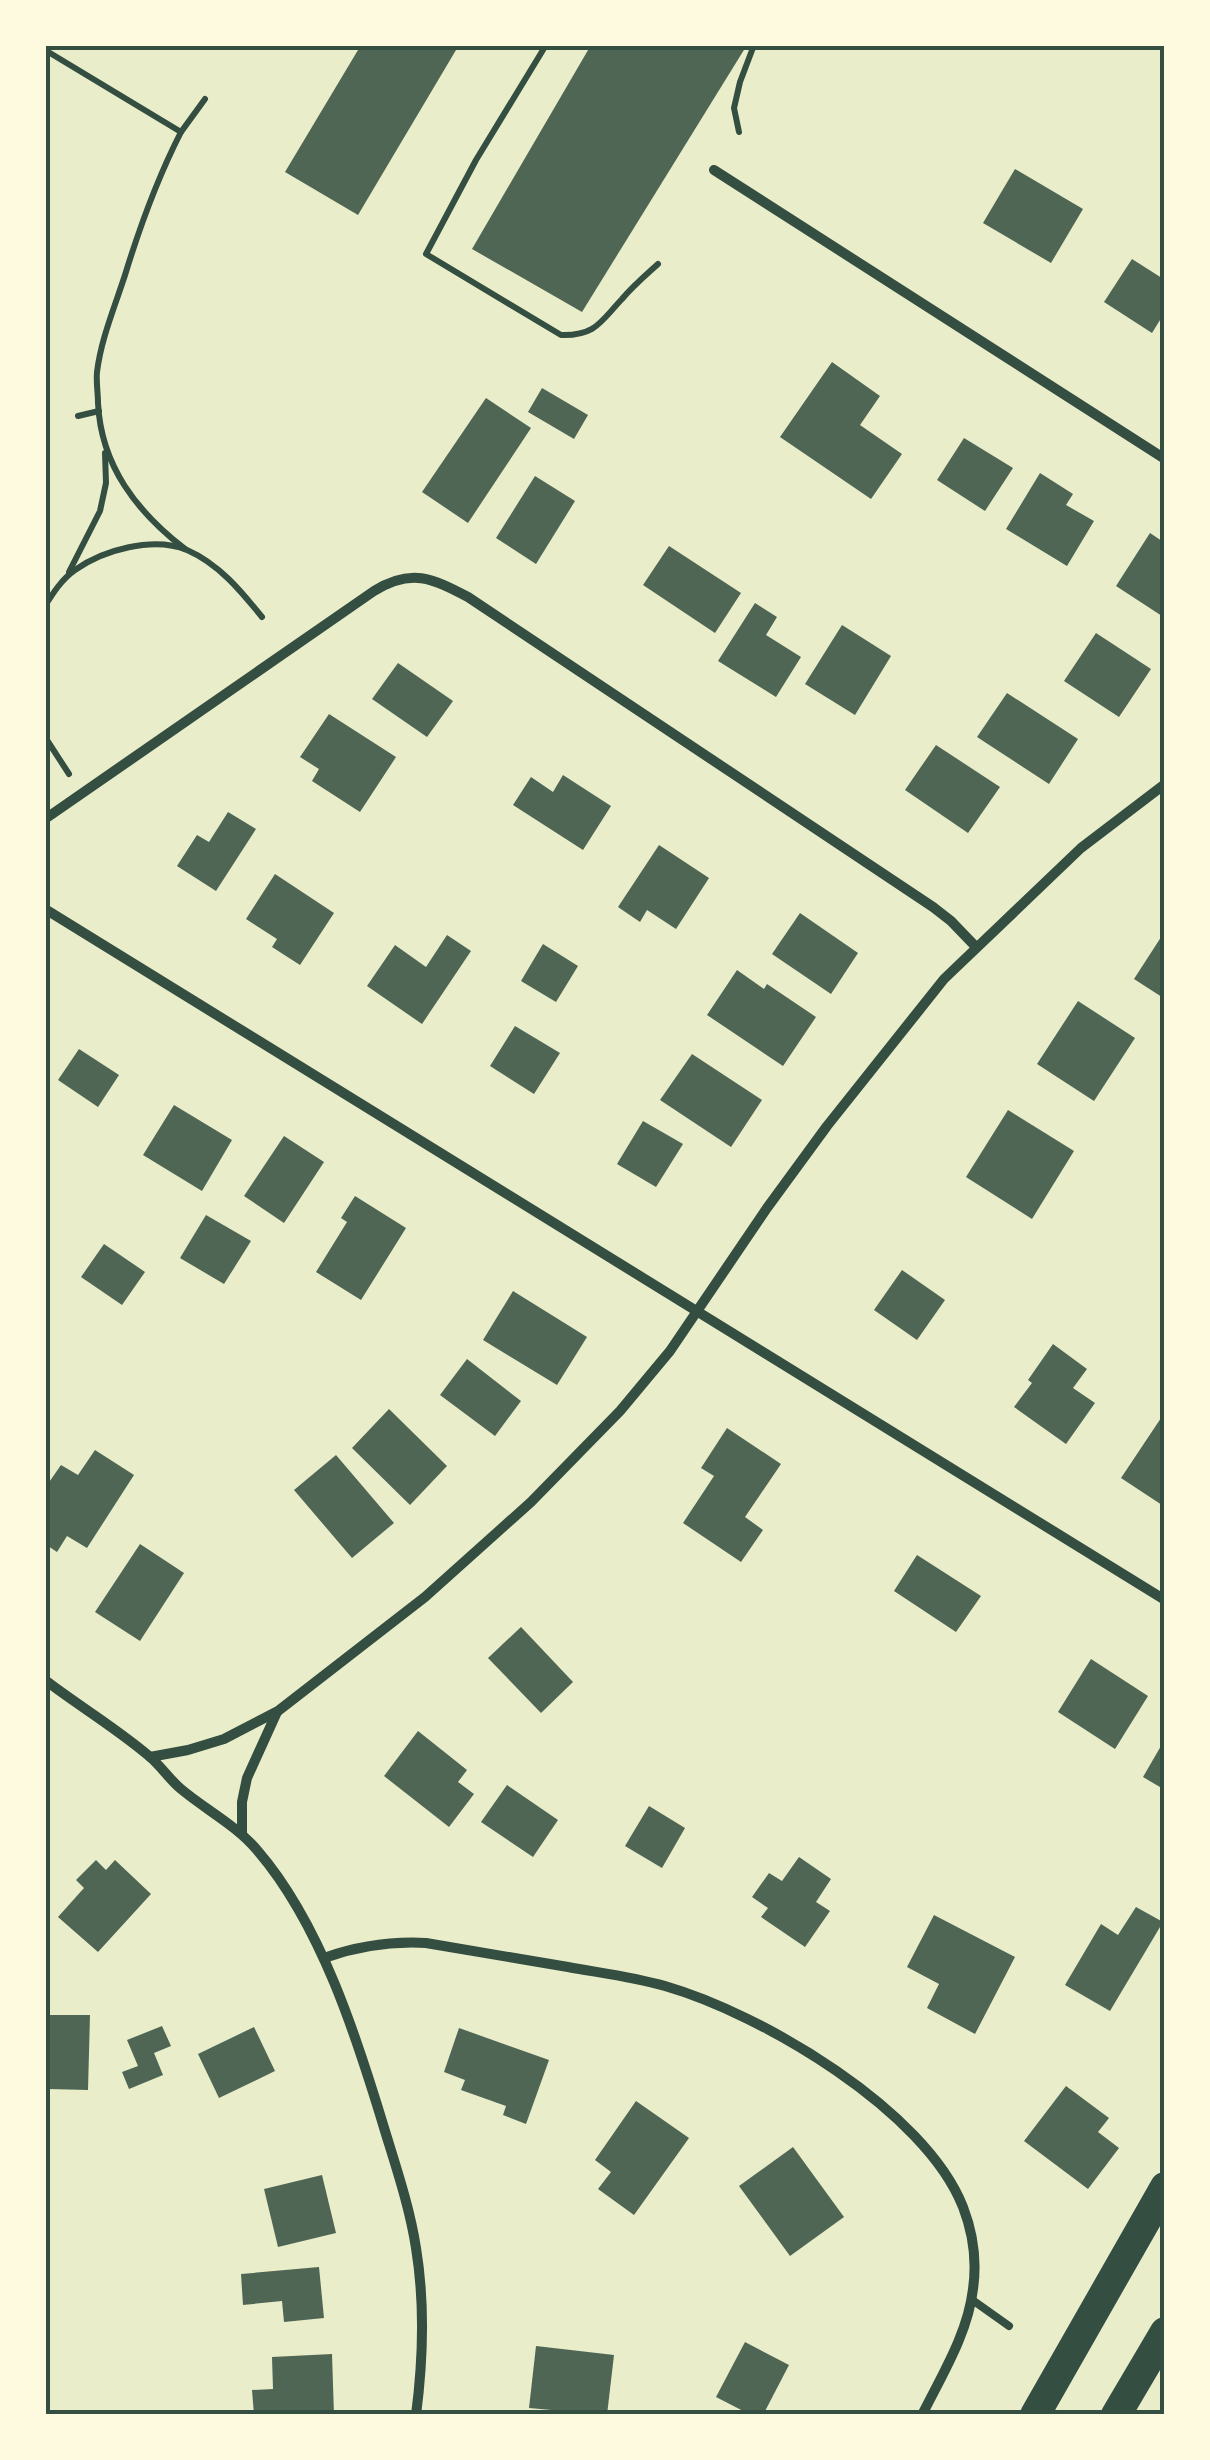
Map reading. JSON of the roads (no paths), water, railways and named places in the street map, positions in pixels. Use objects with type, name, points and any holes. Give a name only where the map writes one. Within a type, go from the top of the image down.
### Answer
[{"type":"highway","points":[[1035,2415],[1165,2187]]},
{"type":"highway","points":[[1116,2415],[1165,2332]]},
{"type":"street","points":[[714,170],[1165,459]]},
{"type":"street","points":[[45,819],[388,582],[425,577],[468,597],[933,908],[976,947]]},
{"type":"street","points":[[150,1756],[224,1739],[278,1711],[425,1596],[532,1502],[620,1411],[674,1345],[766,1208],[944,979],[1080,848],[1165,784]]},
{"type":"street","points":[[45,909],[1165,1600]]},
{"type":"street","points":[[45,1680],[150,1756],[179,1788],[242,1834],[304,1916],[324,1958],[384,2127],[409,2213],[416,2249],[421,2332],[416,2415]]},
{"type":"street","points":[[242,1834],[247,1778],[278,1711]]},
{"type":"street","points":[[324,1958],[384,1942],[426,1943],[626,1977],[703,1998],[777,2034],[838,2072],[889,2112],[920,2143],[945,2174],[962,2204],[972,2237],[972,2299],[963,2330],[922,2415]]},
{"type":"lane","points":[[972,2299],[1009,2326]]}]
